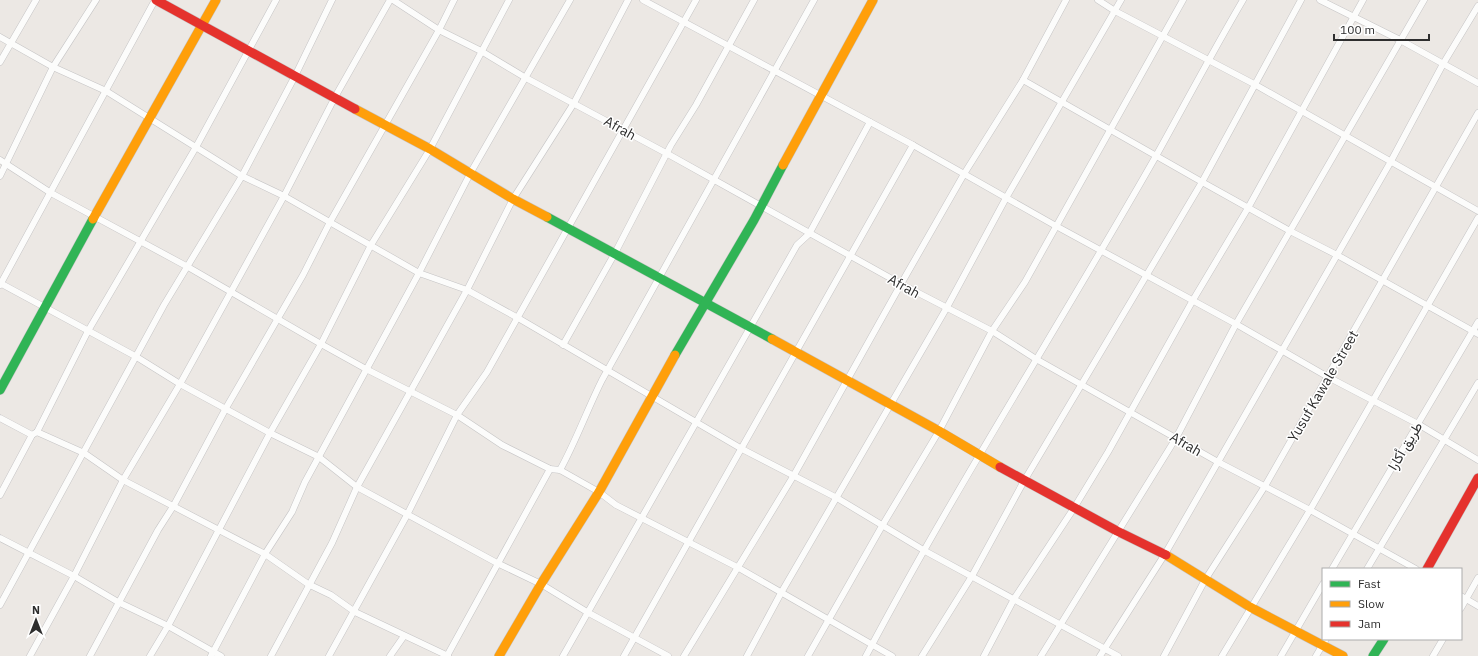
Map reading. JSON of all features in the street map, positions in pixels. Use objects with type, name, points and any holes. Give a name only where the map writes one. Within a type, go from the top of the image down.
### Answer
[{"type":"street","points":[[0,62],[36,0]]},
{"type":"street","points":[[0,176],[53,67],[96,0]]},
{"type":"street","points":[[668,656],[541,584],[407,516],[357,487],[319,457],[270,433],[180,384],[135,356],[0,284],[51,192],[77,141],[156,0],[203,25],[248,52],[335,97],[430,149],[471,172],[513,199],[568,229],[615,252],[939,430],[1024,481],[1117,531],[1165,554],[1250,607],[1296,630],[1325,642],[1343,656]]},
{"type":"street","points":[[0,390],[96,217],[149,117],[216,0]]},
{"type":"street","points":[[0,495],[35,434],[88,331],[196,146],[276,0]]},
{"type":"street","points":[[0,605],[84,453],[135,356],[242,176],[295,76],[332,0]]},
{"type":"street","points":[[30,656],[74,576],[123,480],[180,384],[284,196],[335,97],[391,0]]},
{"type":"street","name":"Afrah","points":[[391,0],[440,30],[481,51],[526,78],[666,153],[946,309],[992,331],[1036,358],[1218,462],[1310,510],[1414,568]]},
{"type":"street","points":[[90,656],[118,602],[158,530],[174,505],[226,408],[276,319],[303,275],[330,222],[440,30],[454,0]]},
{"type":"street","points":[[150,656],[168,626],[270,433],[321,344],[371,245],[430,149],[509,0]]},
{"type":"street","points":[[212,654],[265,554],[292,512],[305,482],[419,273],[471,172],[570,0]]},
{"type":"street","points":[[271,656],[308,584],[332,543],[357,487],[467,290],[513,199],[574,103],[628,0]]},
{"type":"street","points":[[643,0],[913,145],[1056,226],[1101,249],[1236,324],[1328,377],[1418,424],[1478,460]]},
{"type":"street","points":[[329,656],[355,612],[407,516],[456,414],[487,372],[696,0]]},
{"type":"street","points":[[563,345],[615,252],[666,153],[729,46],[754,0]]},
{"type":"street","points":[[560,470],[575,444],[583,419],[608,371],[814,0]]},
{"type":"street","points":[[499,656],[541,584],[599,492],[651,396],[761,207],[820,95],[873,0]]},
{"type":"street","points":[[684,656],[794,475],[964,174],[1023,80],[1066,0]]},
{"type":"street","points":[[1098,0],[1115,11],[1208,59],[1346,135],[1390,163],[1478,212]]},
{"type":"street","points":[[747,656],[781,593],[946,309],[1006,198],[1062,104],[1121,0]]},
{"type":"street","points":[[808,656],[939,430],[992,331],[1025,282],[1184,0]]},
{"type":"street","points":[[866,656],[1036,358],[1156,155],[1208,59],[1243,0]]},
{"type":"street","points":[[922,656],[972,576],[1024,481],[1202,182],[1301,0]]},
{"type":"street","points":[[1320,0],[1402,41],[1478,83]]},
{"type":"street","points":[[984,656],[1014,599],[1074,508],[1193,300],[1248,208],[1300,111],[1363,0]]},
{"type":"street","points":[[1041,656],[1176,438],[1236,324],[1402,41],[1424,0]]},
{"type":"street","points":[[1100,656],[1165,554],[1390,163],[1443,64],[1478,6]]},
{"type":"street","points":[[0,37],[53,67],[106,91],[242,176],[284,196],[419,273],[467,290],[518,318],[742,449],[837,498],[925,551],[1061,623],[1118,656]]},
{"type":"street","points":[[1023,80],[1062,104],[1110,129],[1248,208],[1383,280],[1475,332]]},
{"type":"street","name":"Yusuf Kawale Street","points":[[1164,656],[1205,580],[1265,486],[1478,113]]},
{"type":"street","points":[[563,656],[798,245],[809,234],[870,122]]},
{"type":"street","points":[[624,656],[913,145]]},
{"type":"street","points":[[0,160],[51,192],[231,291],[276,319],[366,369],[456,414],[502,445],[550,469],[560,470],[599,492],[616,505],[737,567],[892,656]]},
{"type":"street","points":[[1222,656],[1250,607],[1310,510],[1478,218]]},
{"type":"street","name":"طريق أكارا","points":[[1333,568],[1418,424],[1475,332],[1478,322]]},
{"type":"street","points":[[1367,568],[1478,383]]},
{"type":"street","points":[[0,418],[35,434],[84,453],[123,480],[174,505],[265,554],[308,584],[331,595],[355,612],[447,656],[550,469]]},
{"type":"street","points":[[1428,568],[1478,478]]},
{"type":"street","points":[[0,538],[74,576],[118,602],[168,626],[212,654],[221,656]]},
{"type":"street","points":[[1478,578],[1464,598],[1478,606]]},
{"type":"street","points":[[1281,656],[1322,586]]},
{"type":"street","points":[[390,656],[404,636]]},
{"type":"street","points":[[1373,656],[1383,640]]},
{"type":"street","points":[[1433,656],[1442,640]]},
{"type":"street","points":[[1316,656],[1325,642]]},
{"type":"traffic: fast","points":[[675,355],[754,220],[783,165]]},
{"type":"traffic: fast","points":[[547,217],[772,339]]},
{"type":"traffic: fast","points":[[0,390],[93,219]]},
{"type":"traffic: fast","points":[[1373,656],[1383,640]]},
{"type":"traffic: slow","points":[[93,219],[216,0]]},
{"type":"traffic: slow","points":[[783,165],[873,0]]},
{"type":"traffic: slow","points":[[355,109],[430,149],[513,199],[547,217]]},
{"type":"traffic: slow","points":[[772,339],[939,431],[1000,467]]},
{"type":"traffic: slow","points":[[499,656],[541,584],[599,492],[675,355]]},
{"type":"traffic: slow","points":[[1166,555],[1250,607],[1343,656]]},
{"type":"traffic: jam","points":[[156,0],[355,109]]},
{"type":"traffic: jam","points":[[1000,467],[1117,531],[1166,555]]},
{"type":"traffic: jam","points":[[1428,568],[1478,478]]}]
